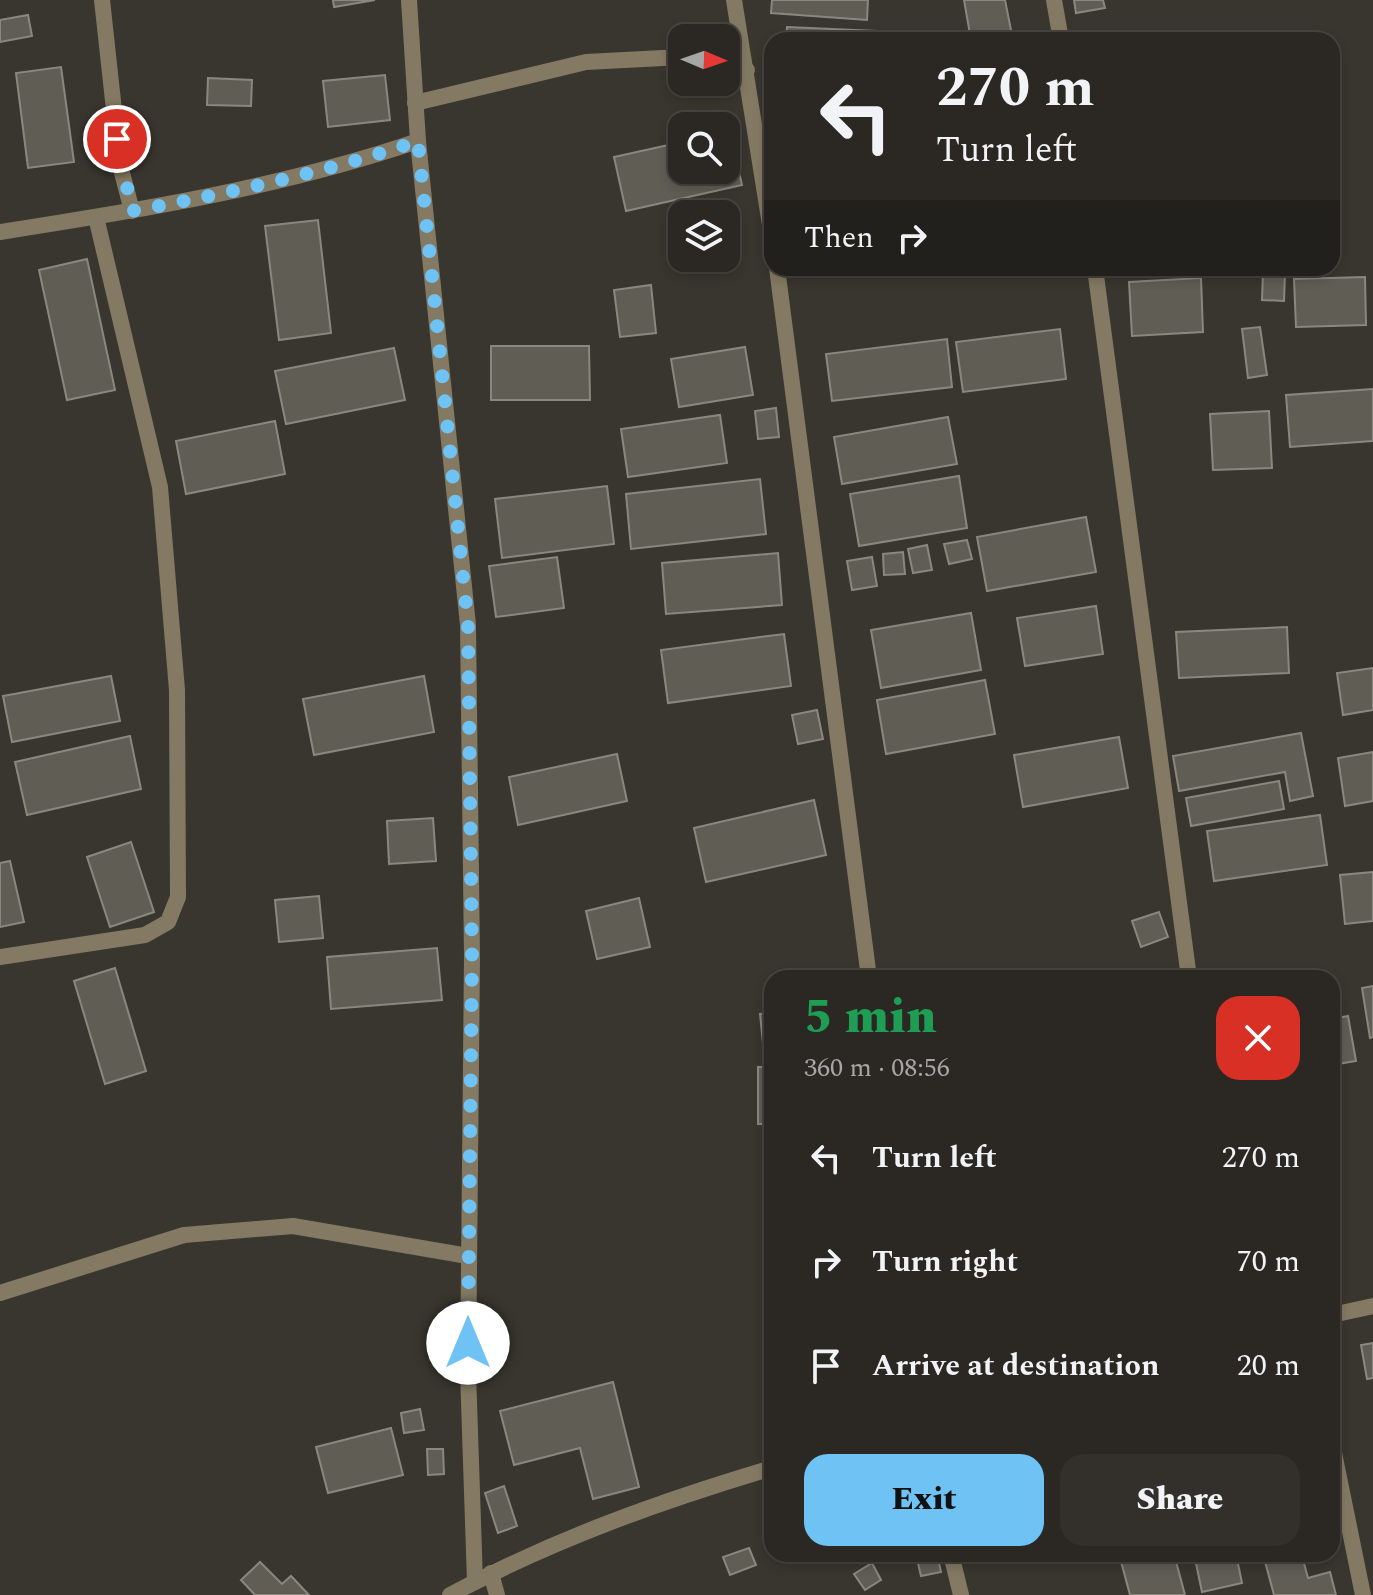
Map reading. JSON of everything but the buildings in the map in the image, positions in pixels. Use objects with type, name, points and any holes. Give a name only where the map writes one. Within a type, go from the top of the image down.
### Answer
[{"type":"street","points":[[102,0],[120,165],[132,211]]},
{"type":"street","points":[[409,0],[418,141],[468,625],[472,957],[468,1256],[475,1582]]},
{"type":"street","points":[[734,0],[764,184]]},
{"type":"street","points":[[1054,0],[1060,32]]},
{"type":"street","points":[[415,103],[586,62],[668,58]]},
{"type":"street","points":[[740,69],[747,70]]},
{"type":"street","points":[[0,232],[246,190],[355,163],[418,141]]},
{"type":"street","points":[[0,957],[145,935],[168,922],[178,897],[177,690],[160,487],[96,217]]},
{"type":"street","points":[[778,276],[868,970]]},
{"type":"street","points":[[1096,276],[1188,970]]},
{"type":"street","points":[[0,1293],[184,1235],[293,1226],[468,1256]]},
{"type":"street","points":[[1340,1313],[1373,1306]]},
{"type":"street","points":[[450,1595],[491,1573],[667,1499],[764,1470]]},
{"type":"street","points":[[1340,1482],[1363,1595]]},
{"type":"street","points":[[953,1562],[961,1595]]},
{"type":"street","points":[[491,1573],[497,1595]]},
{"type":"route","points":[[117,139],[132,211],[246,190],[355,163],[418,141],[468,625],[472,957],[468,1343]]}]
